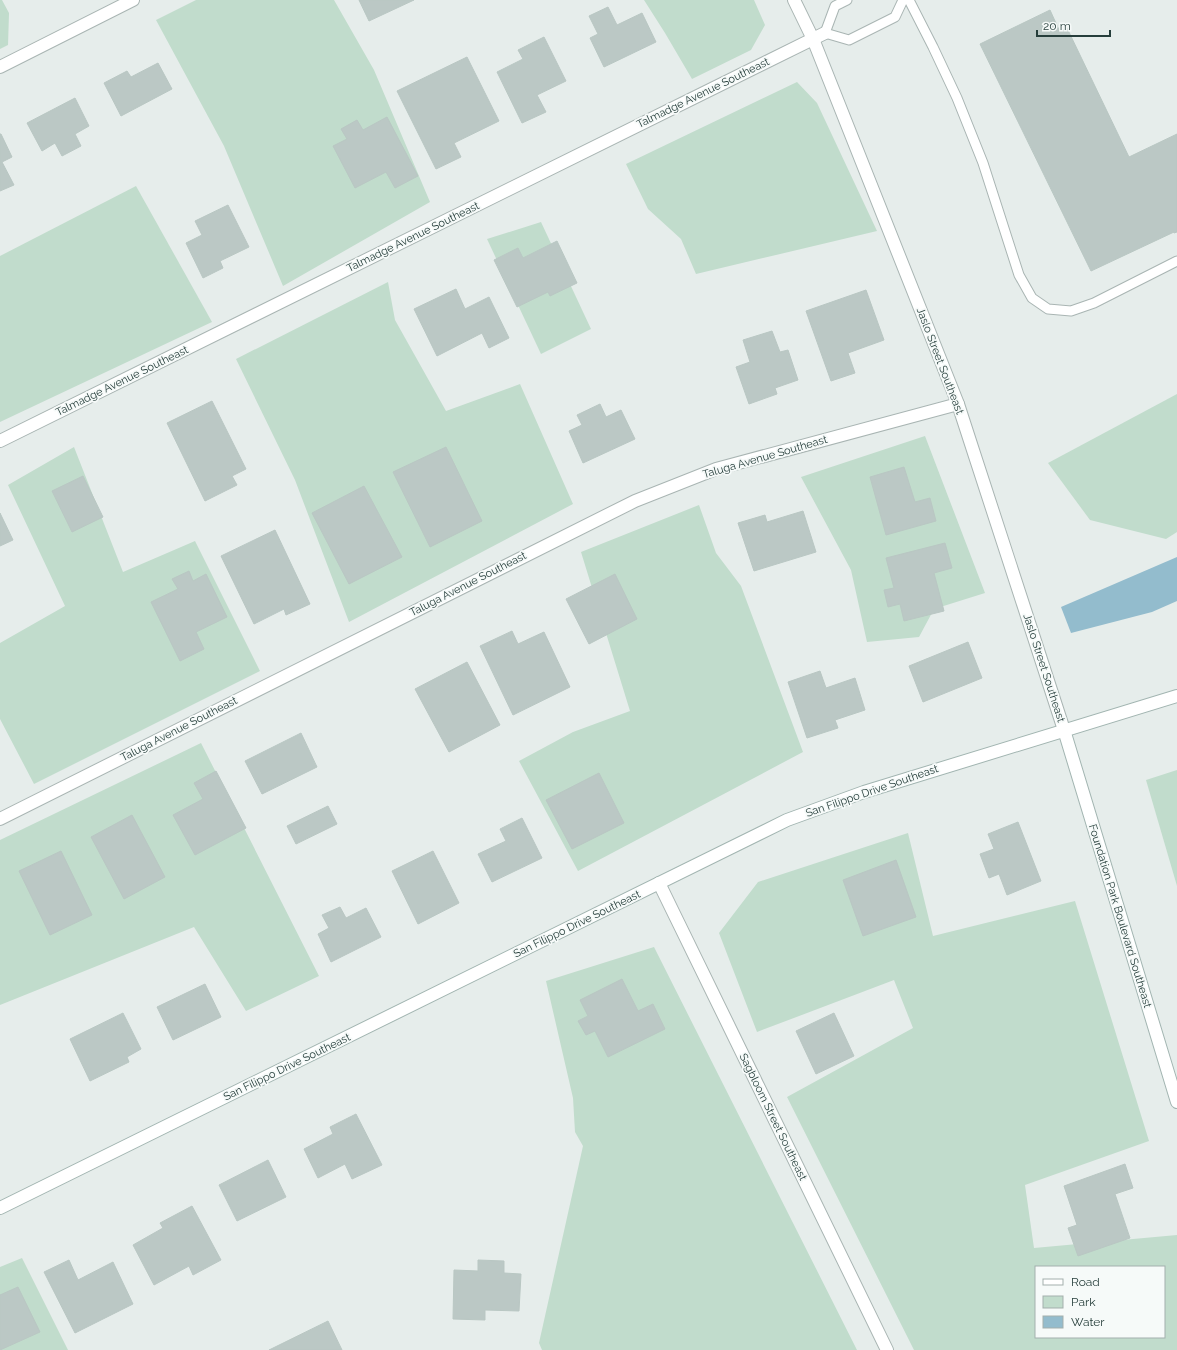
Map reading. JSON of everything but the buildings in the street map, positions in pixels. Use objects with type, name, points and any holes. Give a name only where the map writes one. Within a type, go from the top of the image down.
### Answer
[{"type":"street","points":[[0,67],[133,0]]},
{"type":"street","name":"Jaslo Street Southeast","points":[[794,0],[813,39],[958,404],[1064,730]]},
{"type":"street","name":"Talmadge Avenue Southeast","points":[[0,441],[826,33]]},
{"type":"street","name":"Taluga Avenue Southeast","points":[[0,819],[635,501],[716,469],[958,404]]},
{"type":"street","name":"San Filippo Drive Southeast","points":[[0,1208],[787,820],[864,792],[1177,696]]},
{"type":"street","name":"Foundation Park Boulevard Southeast","points":[[1064,730],[1177,1102]]},
{"type":"street","name":"Sagbloom Street Southeast","points":[[660,883],[887,1350]]},
{"type":"lane","points":[[848,0],[834,6],[826,33],[849,40],[895,17],[903,0]]},
{"type":"lane","points":[[909,0],[957,98],[983,163],[1019,275],[1032,298],[1048,309],[1071,311],[1094,303],[1177,261]]},
{"type":"green space","points":[[0,0],[2,0],[9,13],[8,45],[0,49]]},
{"type":"green space","points":[[196,0],[334,0],[374,70],[430,202],[283,286],[224,146],[156,20]]},
{"type":"green space","points":[[644,0],[754,0],[765,25],[751,50],[692,79]]},
{"type":"green space","points":[[797,82],[817,103],[877,231],[696,274],[681,239],[648,209],[626,164]]},
{"type":"green space","points":[[136,186],[212,322],[0,422],[0,256]]},
{"type":"green space","points":[[541,222],[591,329],[541,354],[487,239]]},
{"type":"green space","points":[[388,282],[395,320],[446,411],[520,384],[573,504],[349,622],[295,480],[236,359]]},
{"type":"green space","points":[[1177,394],[1177,532],[1166,539],[1090,520],[1048,463]]},
{"type":"green space","points":[[925,436],[985,593],[934,609],[919,637],[867,642],[851,570],[801,477]]},
{"type":"green space","points":[[74,447],[123,572],[195,541],[260,671],[34,784],[0,719],[0,643],[65,606],[8,485]]},
{"type":"green space","points":[[699,505],[716,553],[741,586],[803,752],[578,871],[519,761],[573,732],[630,711],[581,552]]},
{"type":"green space","points":[[201,743],[319,976],[246,1011],[194,927],[0,1005],[0,840]]},
{"type":"green space","points":[[1177,770],[1177,886],[1146,780]]},
{"type":"green space","points":[[908,833],[933,936],[1075,901],[1149,1141],[1025,1185],[1034,1248],[1177,1235],[1177,1350],[914,1350],[787,1097],[913,1028],[894,980],[757,1032],[719,933],[758,882]]},
{"type":"green space","points":[[654,947],[857,1350],[542,1350],[539,1343],[583,1146],[575,1132],[573,1098],[546,981]]},
{"type":"green space","points":[[22,1258],[68,1350],[0,1350],[0,1267]]},
{"type":"water","points":[[1177,557],[1177,601],[1152,612],[1071,633],[1061,607]]}]
